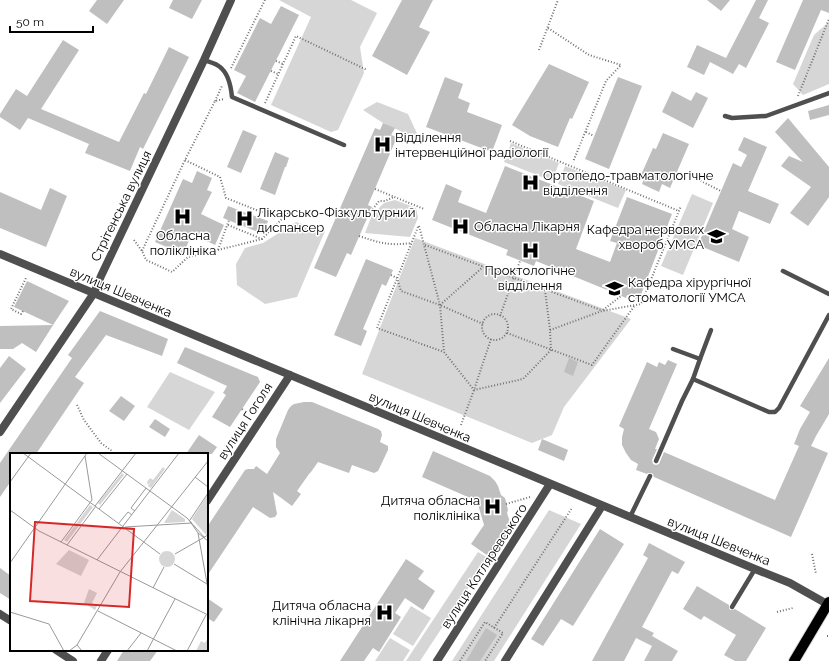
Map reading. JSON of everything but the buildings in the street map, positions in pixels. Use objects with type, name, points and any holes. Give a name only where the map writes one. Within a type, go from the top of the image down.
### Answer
[{"type":"main road","points":[[794,661],[829,604]]},
{"type":"street","name":"Стрітенська вулиця","points":[[0,432],[94,293],[231,0]]},
{"type":"street","name":"вулиця Шевченка","points":[[0,254],[754,570],[790,583],[829,604]]},
{"type":"street","name":"вулиця Гоголя","points":[[208,498],[290,375]]},
{"type":"street","name":"вулиця Котляревського","points":[[437,661],[550,484]]},
{"type":"street","points":[[505,661],[602,506]]},
{"type":"street","points":[[0,614],[10,620]]},
{"type":"street","points":[[58,651],[73,661]]},
{"type":"street","points":[[101,661],[107,651]]},
{"type":"lane","points":[[204,60],[220,67],[231,88],[232,97],[344,145]]},
{"type":"lane","points":[[725,116],[732,118],[766,116],[829,93]]},
{"type":"lane","points":[[783,270],[829,294]]},
{"type":"lane","points":[[693,379],[770,412],[775,412],[779,408],[829,315]]},
{"type":"lane","points":[[656,461],[693,379],[711,330]]},
{"type":"lane","points":[[674,349],[700,359]]},
{"type":"lane","points":[[630,517],[650,476]]},
{"type":"lane","points":[[732,607],[754,570]]},
{"type":"path","points":[[142,251],[226,76],[265,0]]},
{"type":"path","points":[[539,50],[558,0]]},
{"type":"path","points":[[794,105],[829,19]]},
{"type":"path","points":[[548,28],[589,55],[621,65],[606,81],[573,162]]},
{"type":"path","points":[[262,110],[296,36],[367,70]]},
{"type":"path","points":[[276,61],[283,64]]},
{"type":"path","points":[[271,71],[278,74]]},
{"type":"path","points":[[214,101],[232,97]]},
{"type":"path","points":[[586,132],[594,136]]},
{"type":"path","points":[[510,141],[679,211]]},
{"type":"path","points":[[134,240],[142,251],[146,260],[172,272],[188,257],[262,239],[290,211],[264,212],[226,198],[220,177],[185,160]]},
{"type":"path","points":[[695,178],[721,191]]},
{"type":"path","points":[[375,189],[424,209]]},
{"type":"path","points":[[369,214],[379,201],[394,197]]},
{"type":"path","points":[[550,330],[602,310],[641,304],[681,206]]},
{"type":"path","points":[[218,250],[230,220]]},
{"type":"path","points":[[228,225],[262,239]]},
{"type":"path","points":[[444,352],[440,305],[419,226],[377,328],[444,352],[474,390]]},
{"type":"path","points":[[359,236],[380,243],[397,245],[412,243]]},
{"type":"path","points":[[424,245],[602,310]]},
{"type":"path","points":[[500,316],[520,260]]},
{"type":"path","points":[[440,305],[483,267]]},
{"type":"path","points":[[391,274],[397,278],[401,291],[440,305],[483,324]]},
{"type":"path","points":[[23,311],[21,314],[11,309],[26,278]]},
{"type":"path","points":[[474,390],[523,379],[551,350],[545,290]]},
{"type":"path","points":[[602,310],[621,296]]},
{"type":"path","points":[[507,333],[592,365],[634,306]]},
{"type":"path","points":[[496,315],[500,316],[507,322],[507,333],[501,339],[491,339],[485,335],[483,324],[488,317],[496,315]]},
{"type":"path","points":[[461,425],[491,339]]},
{"type":"path","points":[[77,405],[84,420],[101,443],[112,451]]},
{"type":"path","points":[[506,504],[534,496]]},
{"type":"path","points":[[494,628],[572,508]]},
{"type":"path","points":[[812,554],[816,574]]},
{"type":"path","points":[[777,612],[793,608]]},
{"type":"path","points":[[460,661],[485,622],[503,633],[485,661]]},
{"type":"shaded area","points":[[279,0],[351,0],[377,13],[360,47],[364,73],[338,130],[331,132],[271,105],[311,17]]},
{"type":"shaded area","points":[[829,22],[829,84],[803,95],[793,84],[814,35]]},
{"type":"shaded area","points":[[377,102],[408,114],[420,140],[383,123],[363,110]]},
{"type":"shaded area","points":[[511,143],[559,163],[552,181],[504,162]]},
{"type":"shaded area","points":[[565,166],[626,190],[618,208],[558,184]]},
{"type":"shaded area","points":[[692,194],[713,203],[683,275],[661,266]]},
{"type":"shaded area","points":[[395,200],[416,208],[418,218],[410,237],[365,233],[372,215],[384,203]]},
{"type":"shaded area","points":[[296,222],[325,231],[297,297],[265,304],[237,285],[236,264],[245,248],[263,243]]},
{"type":"shaded area","points":[[415,238],[631,319],[564,407],[552,435],[532,443],[362,374]]},
{"type":"shaded area","points":[[170,372],[215,392],[189,430],[147,407]]},
{"type":"shaded area","points":[[549,510],[581,524],[494,661],[452,661]]},
{"type":"shaded area","points":[[478,552],[488,558],[420,661],[406,661]]},
{"type":"shaded area","points":[[411,606],[431,618],[413,646],[393,634]]},
{"type":"shaded area","points":[[390,638],[410,650],[403,661],[375,661]]},
{"type":"place","name":"Відділення інтервенційної радіології","points":[[382,144]]},
{"type":"place","name":"Ортопедо-травматологічне відділення","points":[[530,182]]},
{"type":"place","name":"Обласна поліклініка","points":[[183,216]]},
{"type":"place","name":"Лікарсько-Фізкультурний диспансер","points":[[244,219]]},
{"type":"place","name":"Обласна Лікарня","points":[[461,226]]},
{"type":"place","name":"Кафедра нервових хвороб УМСА","points":[[717,236]]},
{"type":"place","name":"Проктологічне відділення","points":[[530,251]]},
{"type":"place","name":"Кафедра хірургічної стоматології УМСА","points":[[615,289]]},
{"type":"place","name":"Дитяча обласна поліклініка","points":[[493,507]]},
{"type":"place","name":"Дитяча обласна клінічна лікарня","points":[[384,612]]}]
